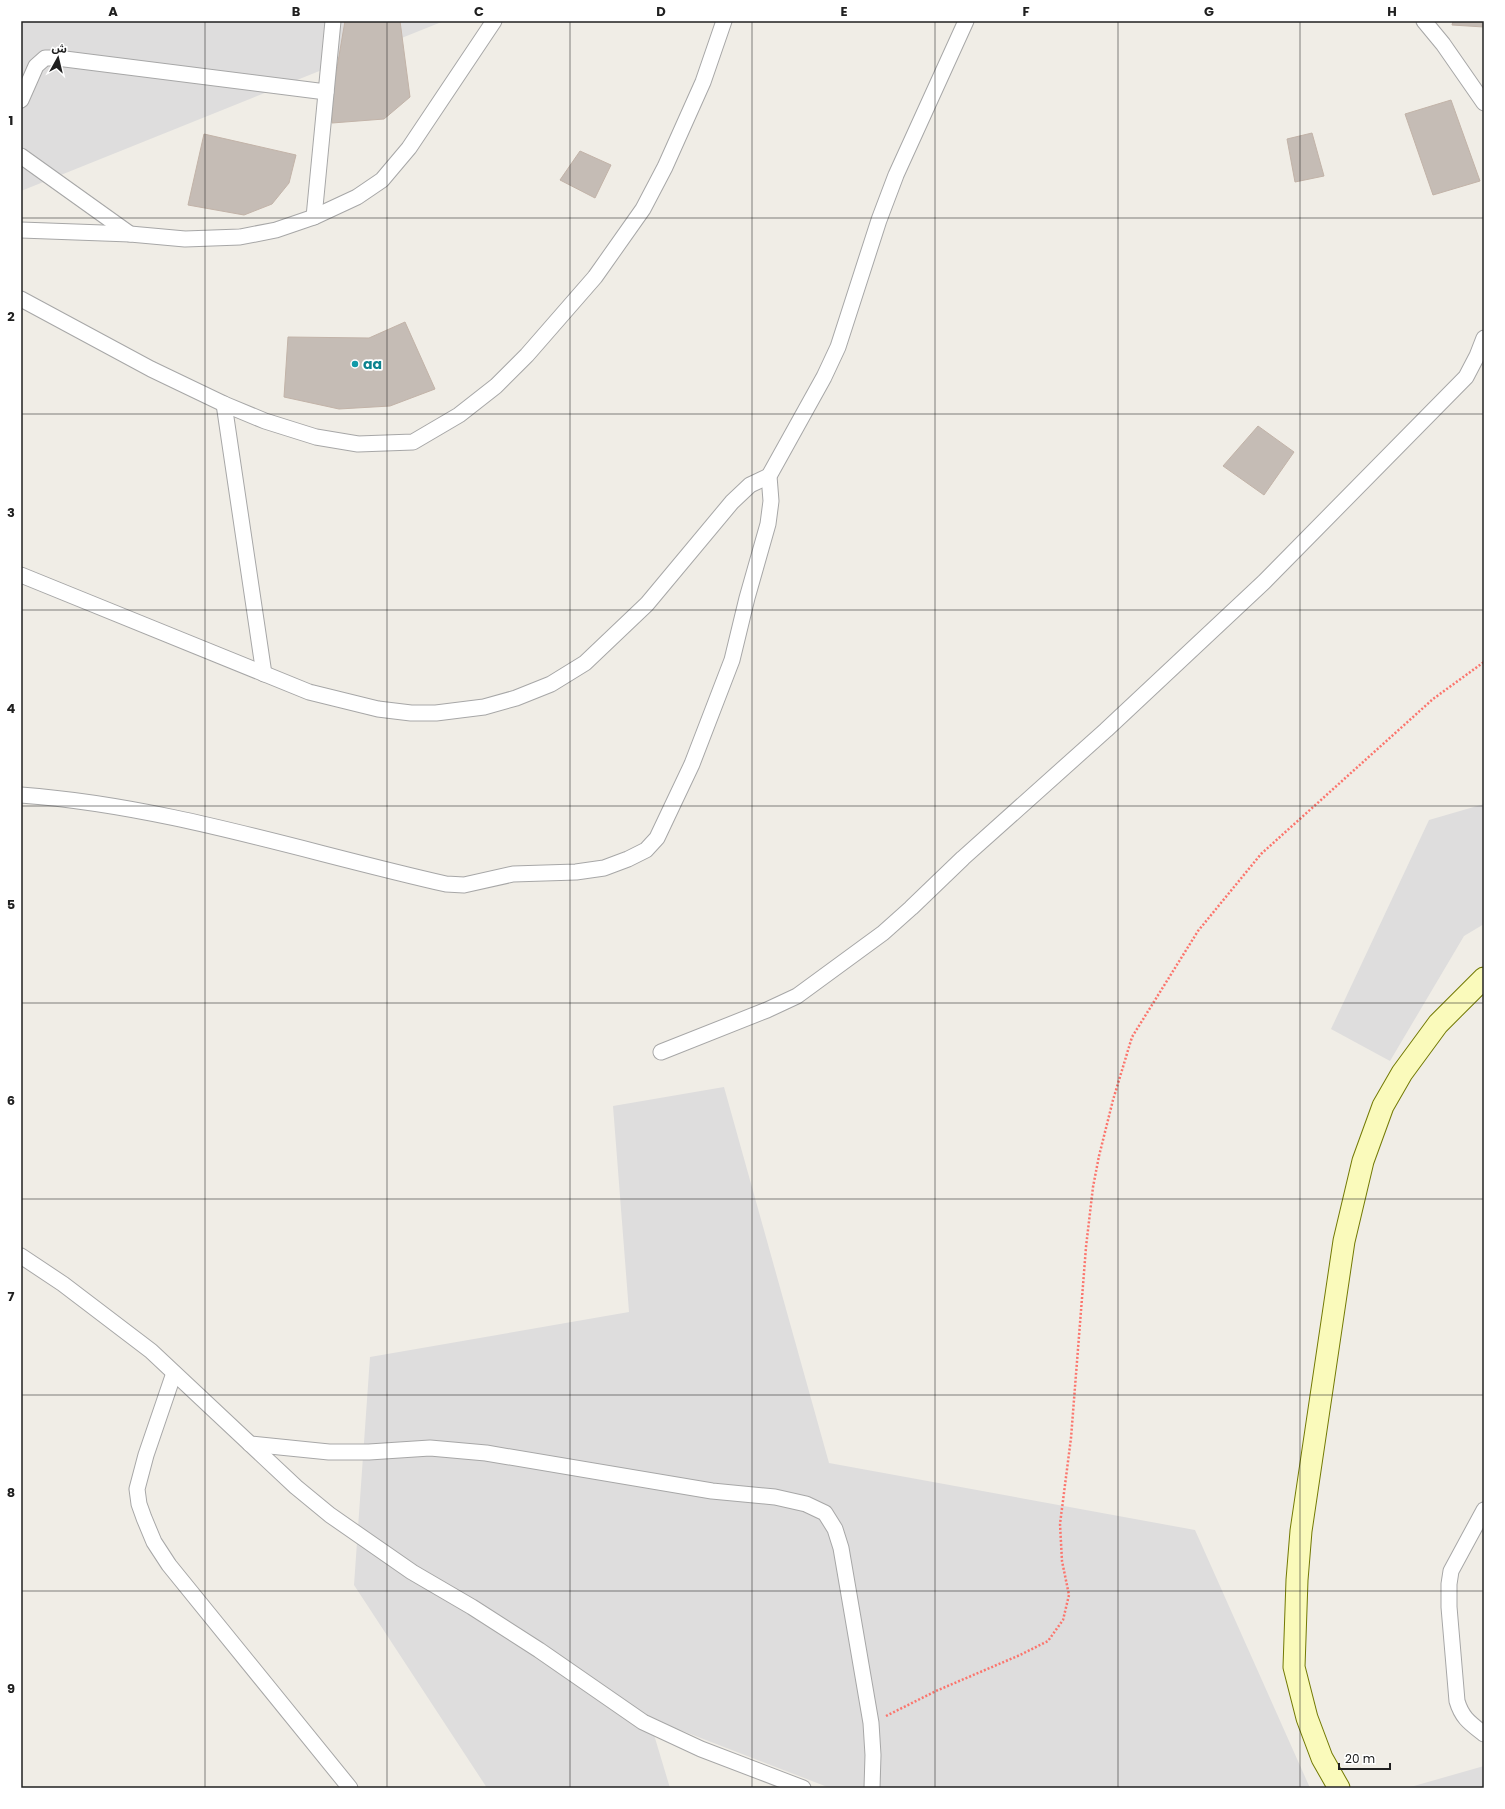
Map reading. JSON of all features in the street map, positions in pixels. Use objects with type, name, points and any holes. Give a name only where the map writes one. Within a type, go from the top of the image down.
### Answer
[{"type":"main road","points":[[1340,1788],[1322,1758],[1307,1718],[1294,1667],[1297,1580],[1301,1531],[1344,1241],[1363,1161],[1383,1106],[1402,1073],[1438,1024],[1484,978]]},
{"type":"street","points":[[314,217],[333,21]]},
{"type":"street","points":[[21,230],[130,234],[185,239],[240,237],[276,230],[314,217],[357,197],[382,180],[409,148],[494,21]]},
{"type":"street","points":[[21,299],[151,369],[224,404],[265,421],[316,437],[358,444],[413,442],[459,415],[496,386],[528,355],[595,277],[643,209],[688,117],[714,52],[724,21]]},
{"type":"street","points":[[21,795],[66,799],[147,811],[221,827],[446,884],[464,885],[513,874],[576,872],[604,868],[646,850],[657,838],[692,764],[732,660],[747,598],[768,524],[771,501],[769,476],[824,377],[838,348],[879,220],[896,175],[952,55],[966,21]]},
{"type":"street","points":[[1424,21],[1443,44],[1484,103]]},
{"type":"street","points":[[21,100],[36,66],[45,58],[57,58],[326,92]]},
{"type":"street","points":[[21,156],[130,234]]},
{"type":"street","points":[[661,1052],[761,1013],[797,996],[826,976],[903,916],[963,858],[1106,730],[1264,582],[1466,377],[1484,338]]},
{"type":"street","points":[[224,404],[264,674]]},
{"type":"street","points":[[21,575],[309,692],[378,709],[411,713],[436,713],[484,707],[516,698],[551,684],[586,663],[648,604],[732,502],[750,485],[769,476]]},
{"type":"street","points":[[21,1256],[62,1284],[151,1351],[278,1472],[336,1519],[412,1572],[539,1650],[642,1722],[701,1749],[803,1788]]},
{"type":"street","points":[[174,1373],[140,1476],[138,1496],[144,1518],[154,1542],[169,1565],[350,1788]]},
{"type":"street","points":[[250,1444],[329,1452],[369,1452],[430,1448],[451,1449],[712,1491],[776,1498],[813,1506],[826,1513],[841,1548],[871,1723],[873,1755],[872,1788]]},
{"type":"street","points":[[1484,1510],[1451,1570],[1449,1607],[1457,1701],[1461,1713],[1470,1723],[1484,1734]]},
{"type":"path","points":[[871,1723],[936,1691],[1020,1655],[1048,1641],[1063,1620],[1070,1595],[1062,1561],[1060,1524],[1071,1438],[1081,1330],[1086,1247],[1093,1187],[1113,1100],[1132,1037],[1198,931],[1261,854],[1433,699],[1484,662]]},
{"type":"shaded area","points":[[21,21],[444,21],[21,191]]},
{"type":"shaded area","points":[[1484,804],[1484,924],[1464,936],[1390,1061],[1331,1029],[1429,820]]},
{"type":"shaded area","points":[[724,1087],[829,1463],[1195,1530],[1310,1788],[830,1788],[649,1718],[670,1788],[487,1788],[354,1585],[370,1357],[629,1312],[613,1106]]},
{"type":"shaded area","points":[[1484,1766],[1484,1788],[1407,1788]]},
{"type":"building","points":[[345,21],[400,21],[410,97],[384,119],[332,123],[332,97]]},
{"type":"building","points":[[1453,21],[1484,21],[1484,27],[1452,25]]},
{"type":"building","points":[[1451,100],[1480,181],[1433,195],[1405,114]]},
{"type":"building","points":[[1312,133],[1324,176],[1295,182],[1287,139]]},
{"type":"building","points":[[204,134],[296,155],[289,183],[272,204],[244,215],[188,205]]},
{"type":"building","points":[[580,151],[611,165],[595,198],[560,180]]},
{"type":"building","name":"aa","points":[[405,322],[435,389],[390,406],[339,409],[284,397],[288,337],[369,338]]},
{"type":"building","points":[[1258,426],[1294,452],[1264,495],[1223,466]]},
{"type":"place","name":"aa","points":[[355,364]]}]
